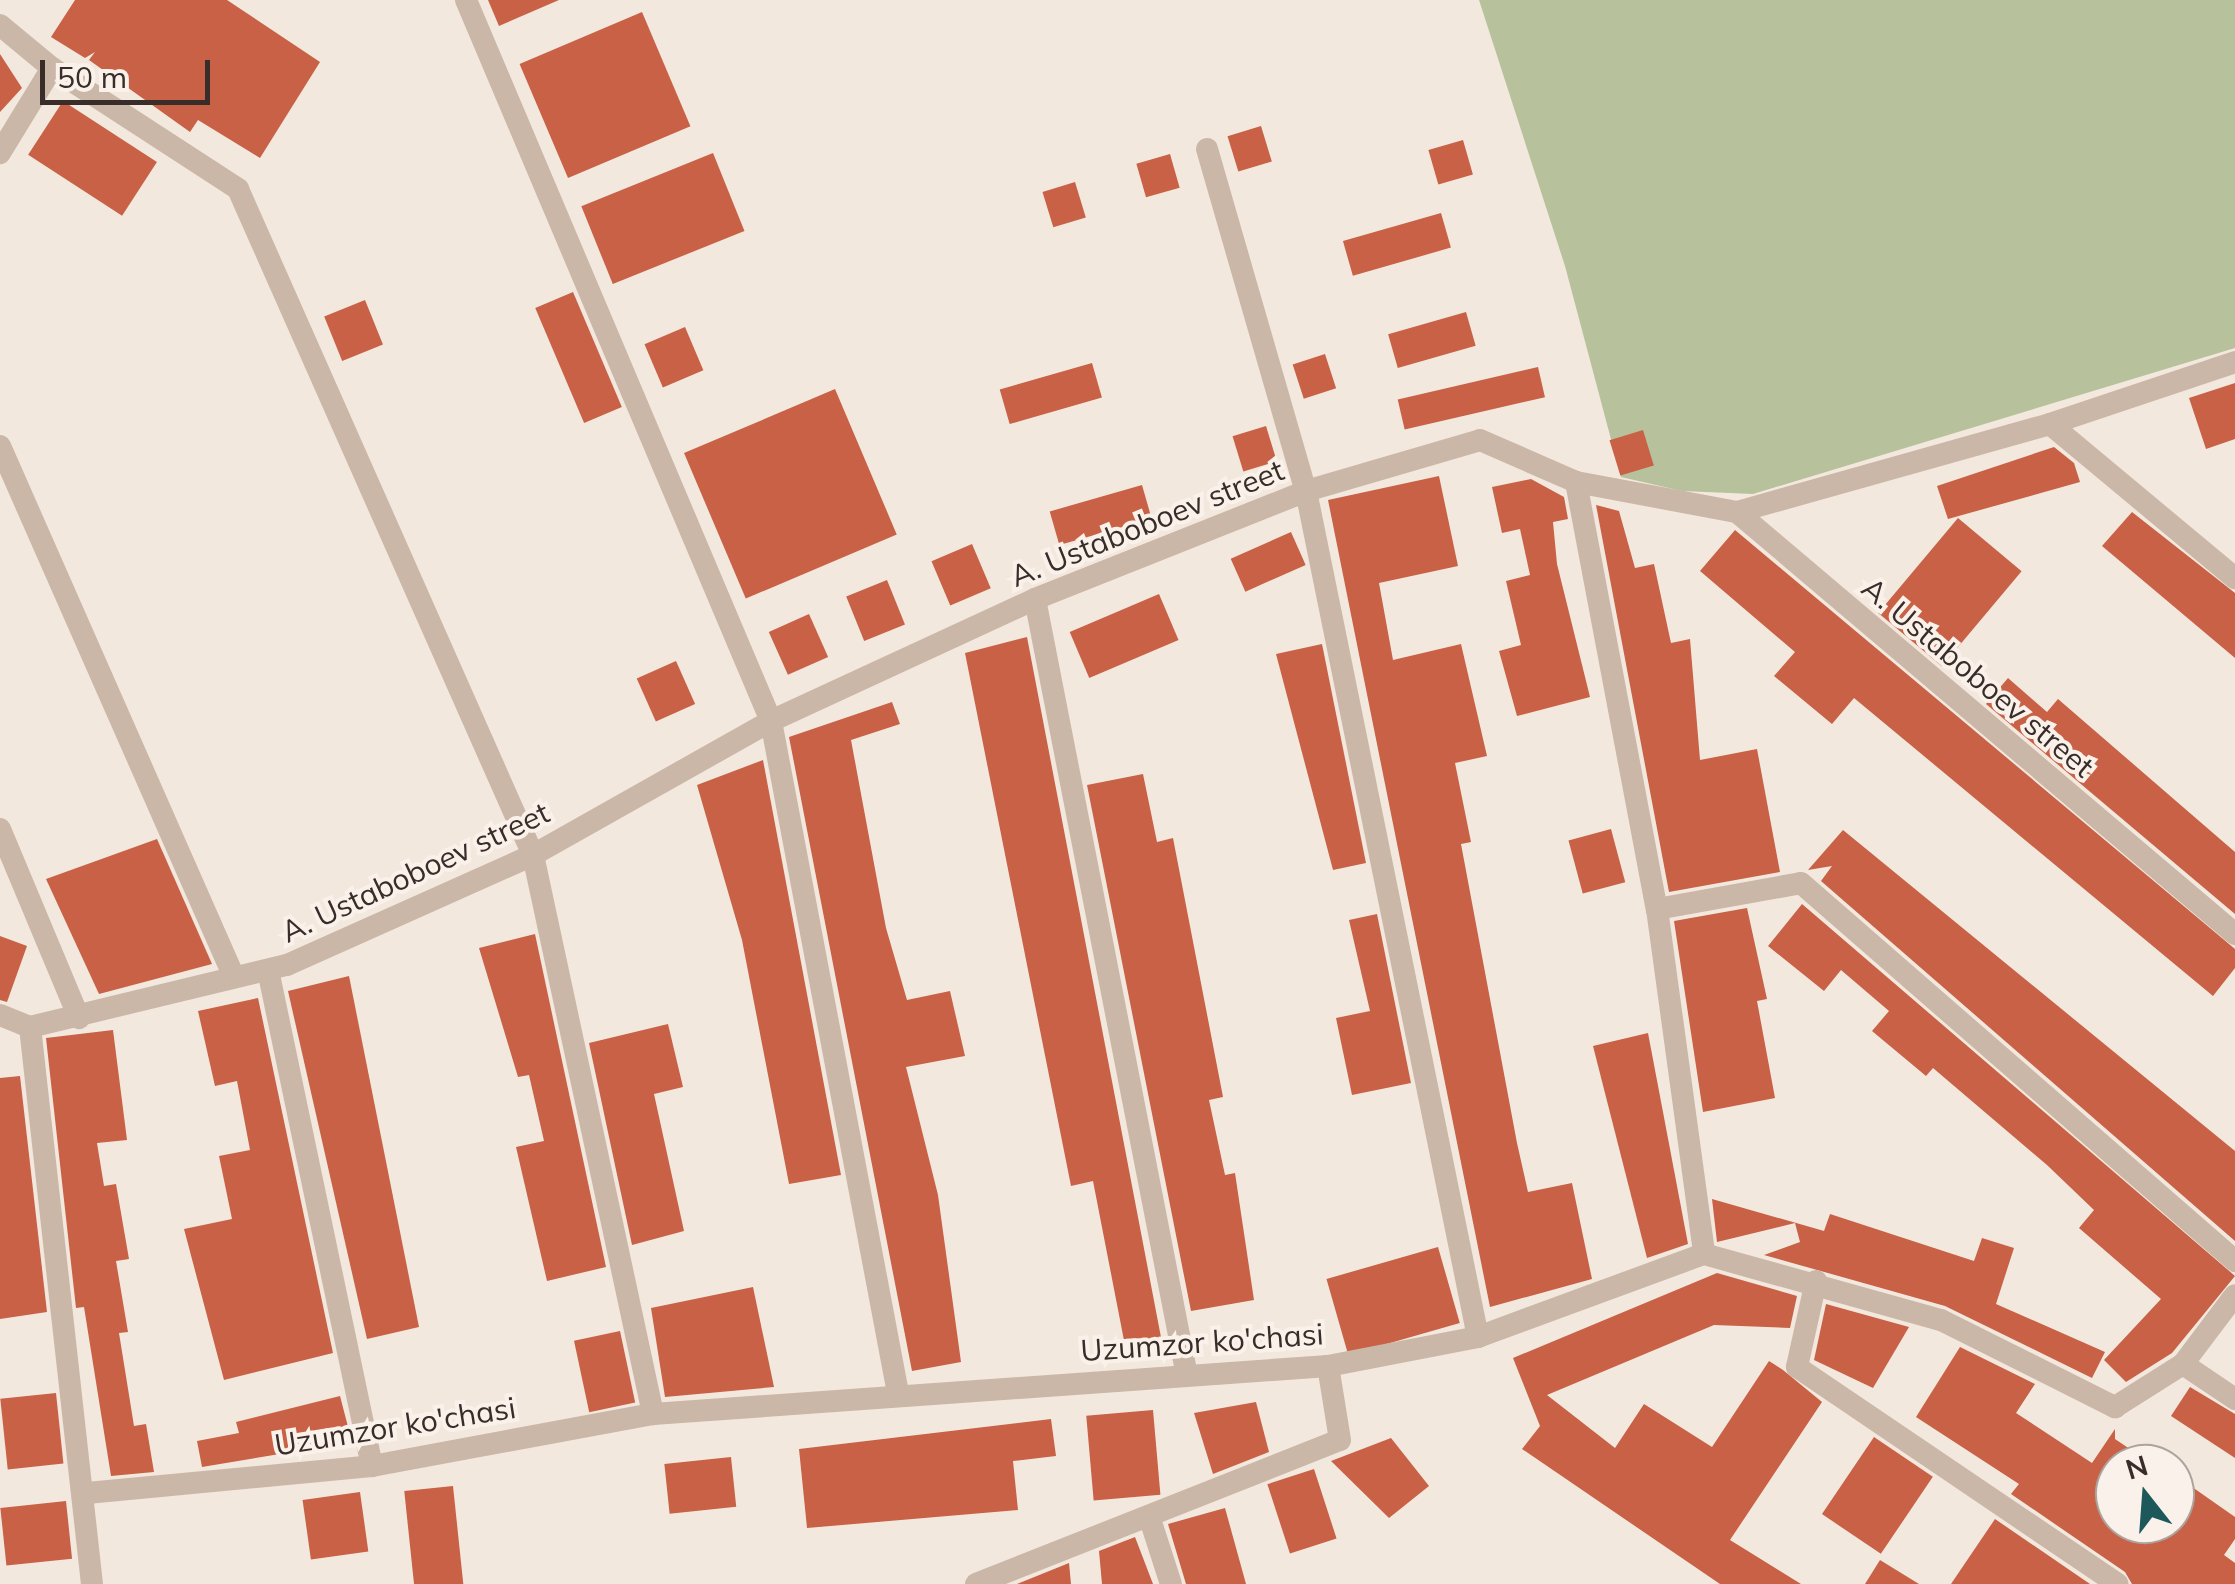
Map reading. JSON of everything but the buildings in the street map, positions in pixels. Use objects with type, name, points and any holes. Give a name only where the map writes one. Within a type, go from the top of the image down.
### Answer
[{"type":"street","points":[[466,0],[771,721],[898,1393]]},
{"type":"street","points":[[0,25],[52,68],[238,188],[533,855],[653,1414]]},
{"type":"street","points":[[0,154],[52,68]]},
{"type":"street","points":[[1208,149],[1306,491],[1478,1338]]},
{"type":"street","points":[[1737,512],[2050,424],[2235,362]]},
{"type":"street","points":[[2050,424],[2235,578]]},
{"type":"street","name":"A. Ustaboboev street","points":[[30,1027],[268,970],[533,855],[771,721],[1035,598],[1306,491],[1480,440],[1576,482],[1737,512],[2235,934]]},
{"type":"street","points":[[0,446],[234,977]]},
{"type":"street","points":[[1576,482],[1657,908],[1704,1254],[1816,1280],[1941,1320],[2116,1407],[2183,1364],[2235,1295]]},
{"type":"street","points":[[1035,598],[1186,1371]]},
{"type":"street","points":[[0,829],[79,1018]]},
{"type":"street","points":[[1657,908],[1800,883],[2235,1260]]},
{"type":"street","points":[[268,970],[372,1466]]},
{"type":"street","points":[[0,1015],[30,1027],[86,1493],[92,1584]]},
{"type":"street","name":"Uzumzor ko'chasi","points":[[86,1493],[372,1466],[653,1414],[1186,1371],[1328,1366],[1478,1338],[1704,1254]]},
{"type":"street","points":[[1816,1280],[1797,1367],[2117,1584]]},
{"type":"street","points":[[2183,1364],[2235,1399]]},
{"type":"street","points":[[976,1584],[1340,1440],[1328,1366]]},
{"type":"street","points":[[1149,1516],[1172,1584]]},
{"type":"green space","points":[[1479,0],[2235,0],[2235,348],[1753,494],[1682,491],[1621,477],[1565,266]]}]
